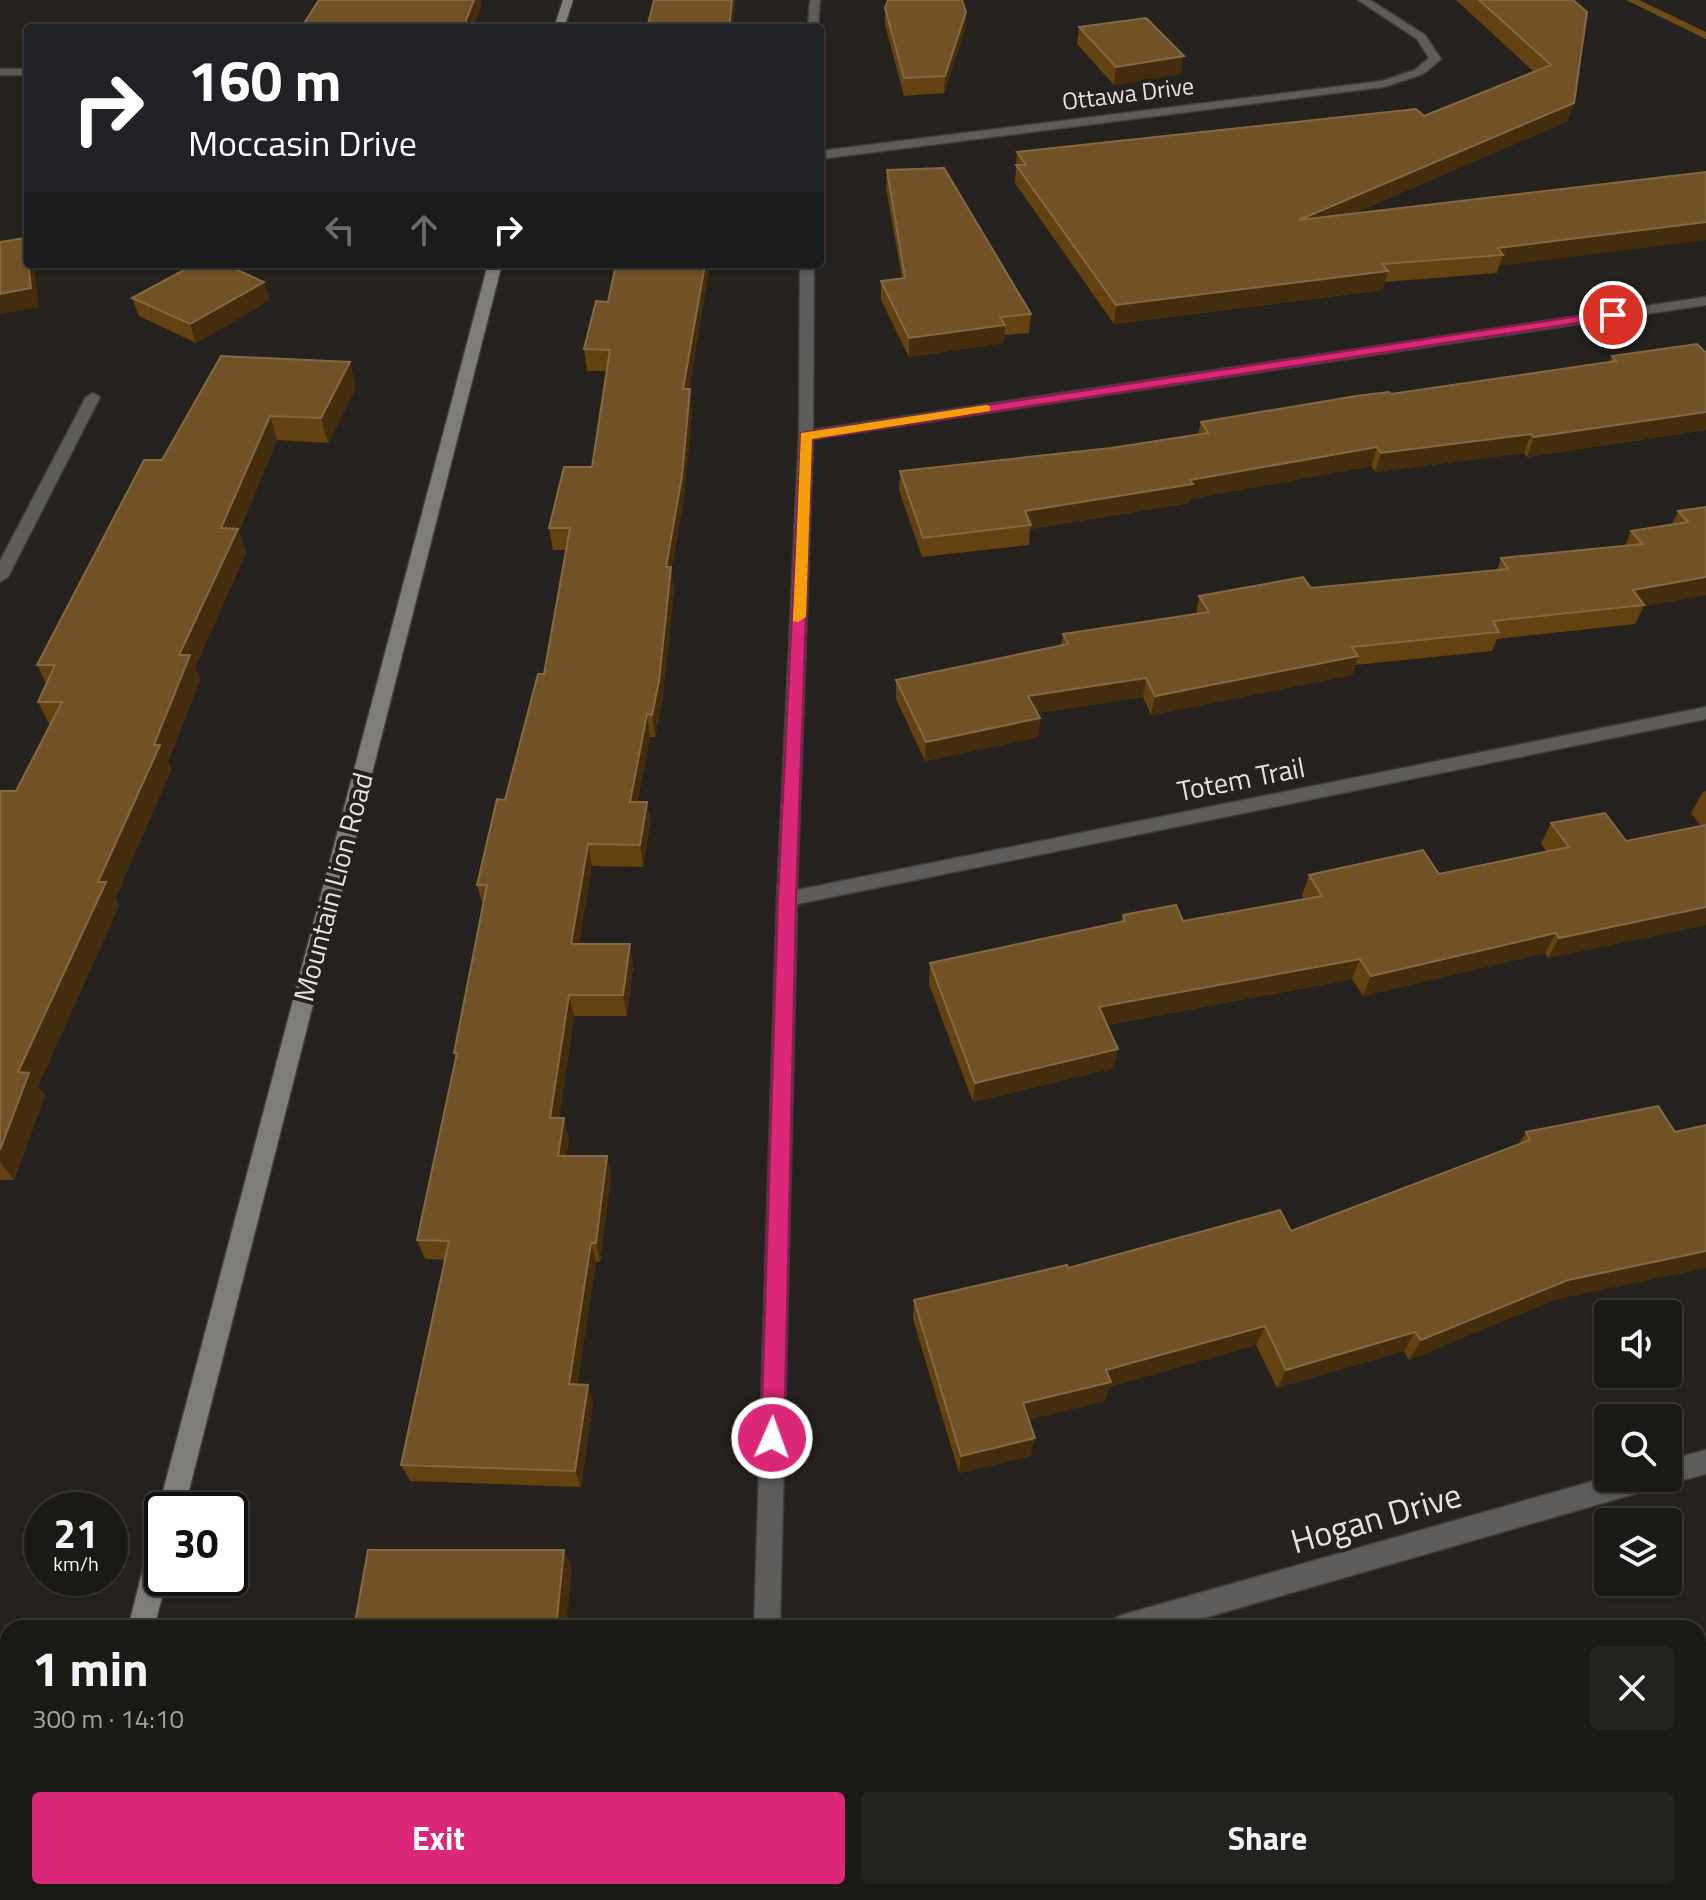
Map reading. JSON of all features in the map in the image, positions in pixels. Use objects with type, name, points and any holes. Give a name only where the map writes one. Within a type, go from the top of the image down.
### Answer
[{"type":"street","points":[[560,24],[568,0]]},
{"type":"street","points":[[813,24],[815,0]]},
{"type":"street","name":"Ottawa Drive","points":[[824,154],[1384,84],[1419,72],[1435,59],[1421,37],[1363,0]]},
{"type":"street","points":[[0,72],[24,72]]},
{"type":"street","name":"Mountain Lion Road","points":[[176,1492],[494,268]]},
{"type":"street","points":[[767,1620],[787,899],[806,436],[807,268]]},
{"type":"street","points":[[806,436],[1706,301]]},
{"type":"street","points":[[0,577],[93,397]]},
{"type":"street","name":"Totem Trail","points":[[787,899],[1706,713]]},
{"type":"street","points":[[1682,1468],[1706,1462]]},
{"type":"street","name":"Hogan Drive","points":[[1150,1620],[1599,1492]]},
{"type":"street","points":[[143,1620],[149,1596]]},
{"type":"building","points":[[319,0],[474,0],[465,24],[304,24]]},
{"type":"building","points":[[654,0],[732,0],[729,24],[648,24]]},
{"type":"building","points":[[888,0],[962,0],[966,12],[945,76],[904,78],[885,8]]},
{"type":"building","points":[[1479,0],[1573,0],[1587,12],[1574,103],[1299,220],[1706,172],[1706,222],[1498,248],[1503,255],[1382,264],[1388,271],[1116,305],[1016,165],[1026,165],[1017,152],[1416,109],[1424,116],[1551,65]]},
{"type":"building","points":[[1146,18],[1184,56],[1116,67],[1079,27]]},
{"type":"building","points":[[944,168],[1031,314],[1000,317],[1005,325],[909,338],[881,281],[905,278],[887,170]]},
{"type":"building","points":[[24,238],[24,268],[29,268],[31,288],[0,294],[0,242]]},
{"type":"building","points":[[188,268],[233,268],[264,282],[190,324],[132,298]]},
{"type":"building","points":[[615,268],[704,268],[683,389],[690,389],[682,476],[666,567],[671,567],[659,681],[652,715],[647,714],[630,802],[647,802],[640,845],[588,844],[571,944],[630,944],[623,995],[569,995],[550,1118],[564,1118],[558,1156],[607,1156],[596,1243],[591,1243],[569,1384],[588,1385],[575,1471],[401,1465],[449,1241],[417,1240],[457,1053],[454,1053],[487,885],[477,885],[497,799],[505,800],[538,674],[544,674],[570,528],[549,528],[564,467],[592,467],[610,350],[584,349],[596,301],[608,302]]},
{"type":"building","points":[[1697,344],[1706,353],[1706,412],[1534,437],[1531,434],[1381,453],[1377,447],[1190,480],[1193,484],[1025,511],[1031,525],[923,538],[900,471],[1111,448],[1208,433],[1201,422],[1356,396],[1391,394],[1616,361],[1612,356]]},
{"type":"building","points":[[221,356],[350,362],[321,418],[270,416],[221,528],[238,529],[179,655],[190,655],[154,745],[160,745],[98,882],[106,882],[18,1072],[29,1073],[0,1150],[0,791],[16,791],[62,702],[38,702],[55,665],[37,665],[144,460],[162,460]]},
{"type":"building","points":[[1706,507],[1706,577],[1633,590],[1644,605],[1493,621],[1499,632],[1352,647],[1358,656],[1155,696],[1146,678],[1028,696],[1040,718],[926,742],[896,680],[1068,644],[1063,634],[1209,612],[1199,596],[1303,577],[1311,588],[1508,569],[1501,558],[1643,544],[1631,531],[1688,522],[1678,511]]},
{"type":"building","points":[[1605,813],[1626,841],[1706,825],[1706,907],[1559,938],[1556,933],[1371,976],[1360,959],[1099,1007],[1118,1049],[975,1083],[930,963],[1125,921],[1123,915],[1176,905],[1183,921],[1322,896],[1309,875],[1423,850],[1439,874],[1569,847],[1551,823]]},
{"type":"building","points":[[1658,1106],[1675,1132],[1706,1125],[1706,1251],[1568,1280],[1421,1340],[1415,1332],[1286,1370],[1265,1326],[1106,1370],[1111,1382],[1023,1403],[1035,1438],[961,1456],[914,1300],[1067,1265],[1068,1268],[1280,1210],[1291,1231],[1530,1140],[1526,1132]]},
{"type":"building","points":[[368,1550],[564,1550],[557,1620],[355,1620]]},
{"type":"waterway","points":[[1631,0],[1706,36]]},
{"type":"slow traffic","points":[[798,617],[806,436],[986,409]]},
{"type":"route","points":[[772,1438],[787,899],[806,436],[1613,315]]}]
